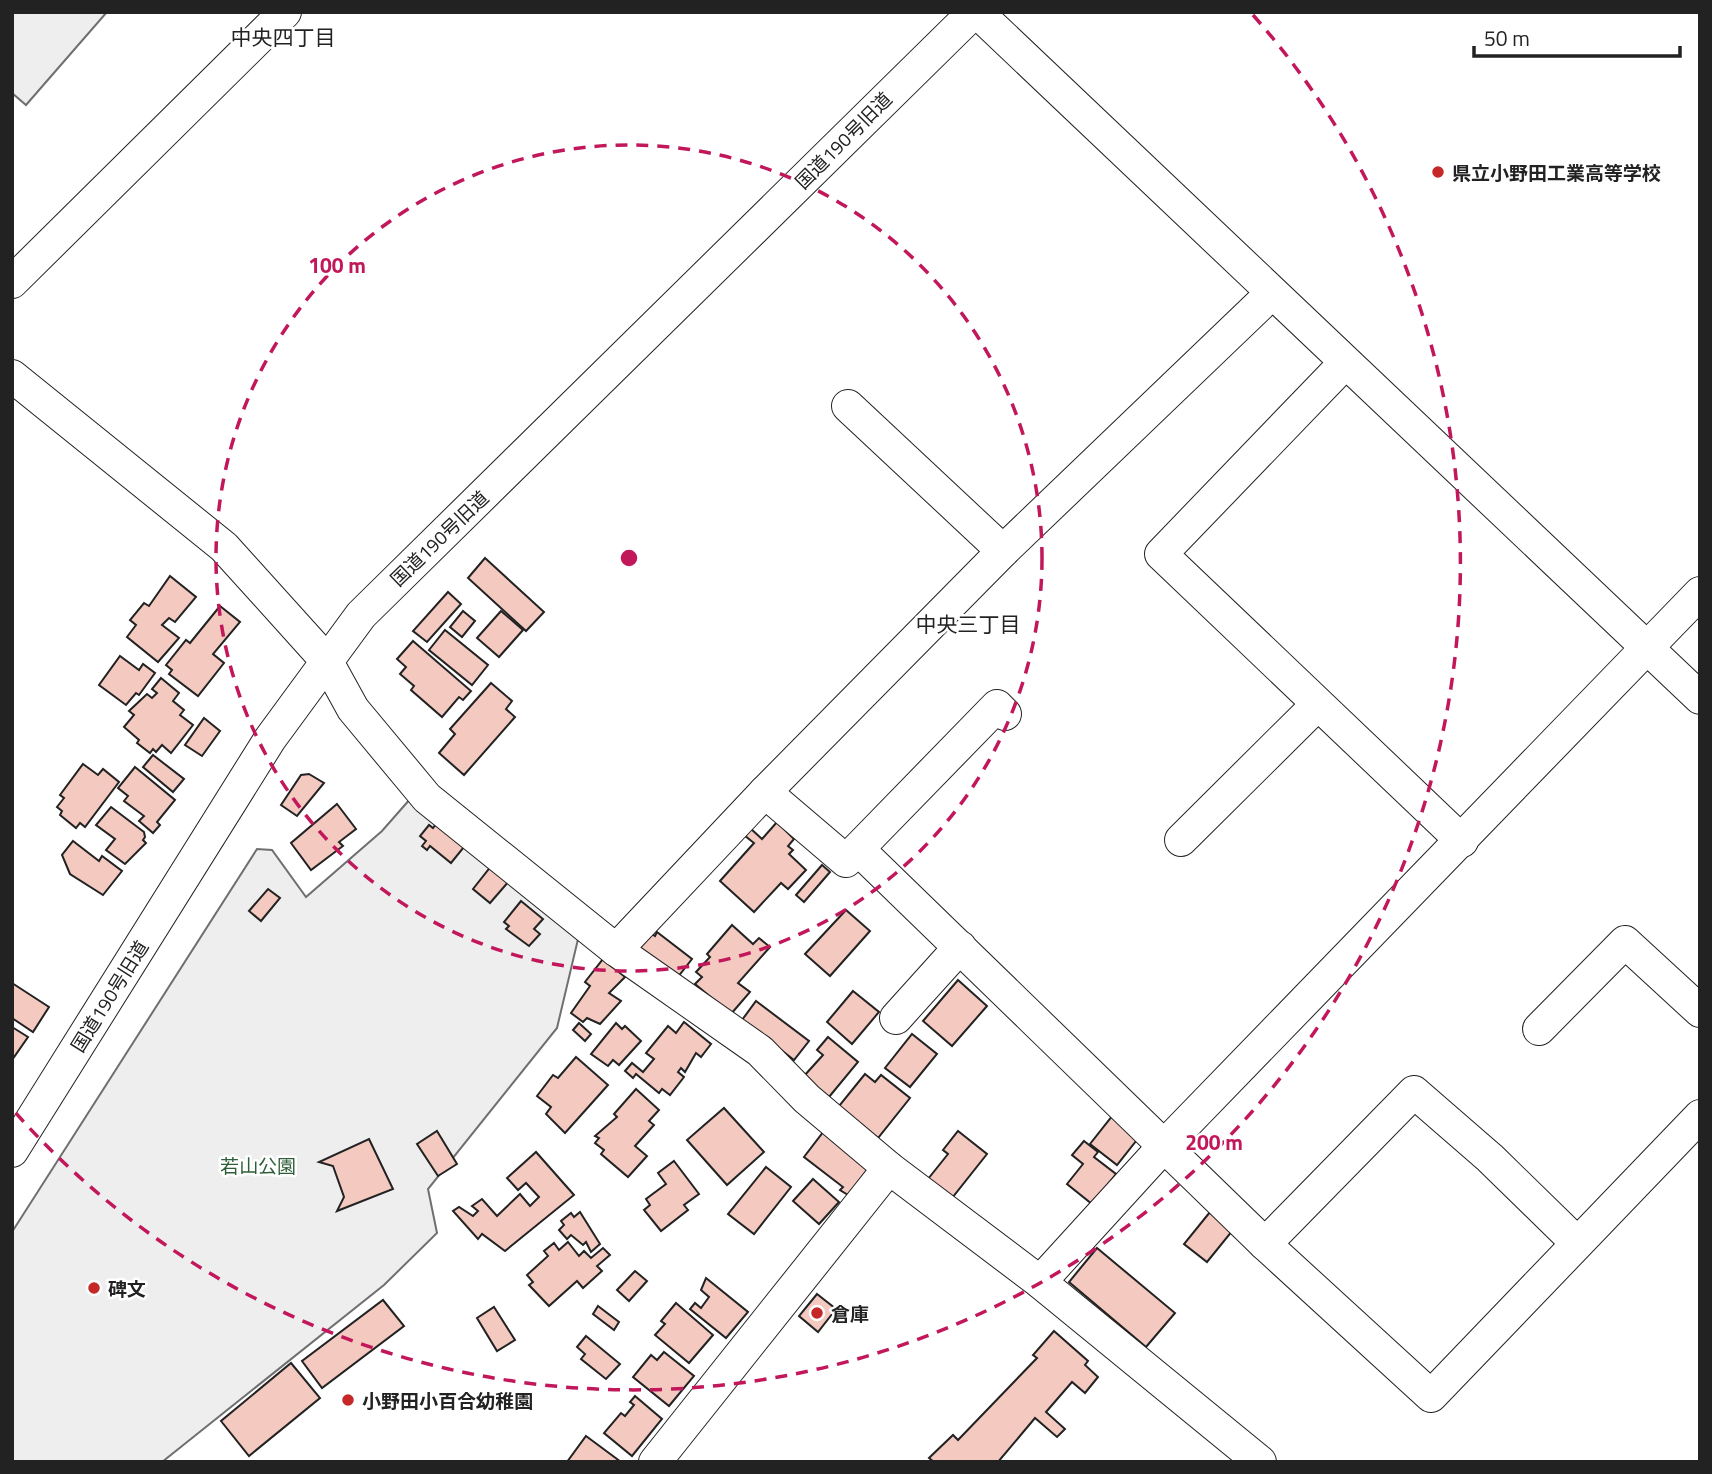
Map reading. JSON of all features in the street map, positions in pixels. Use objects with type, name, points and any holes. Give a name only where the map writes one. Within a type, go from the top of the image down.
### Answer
[{"type":"street","points":[[12,282],[285,12]]},
{"type":"street","points":[[975,12],[1645,649],[1700,698]]},
{"type":"street","name":"国道190号旧道","points":[[12,1151],[270,739],[360,615],[975,12]]},
{"type":"street","points":[[616,950],[765,792],[1003,551],[1244,323],[1272,293]]},
{"type":"street","points":[[1345,363],[1161,554],[1462,841]]},
{"type":"street","points":[[12,376],[224,547],[326,660],[354,709],[427,798],[616,950],[760,1051],[807,1099],[889,1168],[1040,1282],[1260,1462]]},
{"type":"street","points":[[848,406],[1003,551]]},
{"type":"street","points":[[1040,1282],[1165,1146],[1700,593]]},
{"type":"street","points":[[1181,840],[1317,705]]},
{"type":"street","points":[[765,792],[846,861],[996,706],[1005,714]]},
{"type":"street","points":[[859,850],[1265,1244],[1431,1396],[1700,1116]]},
{"type":"street","points":[[1539,1029],[1625,942],[1700,1011]]},
{"type":"street","points":[[896,1018],[960,947]]},
{"type":"street","points":[[1265,1244],[1415,1091],[1577,1243]]},
{"type":"street","points":[[655,1462],[889,1168]]},
{"type":"green space","points":[[12,12],[107,12],[26,105],[12,93]]},
{"type":"green space","name":"若山公園","points":[[411,798],[579,935],[557,1028],[428,1189],[437,1233],[384,1285],[162,1462],[12,1462],[12,1232],[257,849],[272,850],[306,897],[382,831]]},
{"type":"building","points":[[485,558],[544,612],[526,631],[468,578]]},
{"type":"building","points":[[170,576],[196,597],[175,622],[169,618],[162,625],[179,638],[158,662],[127,637],[136,625],[130,620],[144,603],[149,606]]},
{"type":"building","points":[[448,592],[461,604],[427,642],[413,631]]},
{"type":"building","points":[[220,606],[240,622],[213,654],[224,663],[198,696],[169,674],[172,670],[166,665],[186,640],[190,643]]},
{"type":"building","points":[[463,611],[475,621],[462,637],[450,627]]},
{"type":"building","points":[[501,611],[523,630],[499,657],[477,638]]},
{"type":"building","points":[[445,630],[488,665],[472,685],[429,650]]},
{"type":"building","points":[[413,641],[471,691],[463,700],[459,697],[442,717],[411,690],[414,686],[400,674],[406,667],[397,659]]},
{"type":"building","points":[[120,656],[139,670],[143,664],[155,673],[139,695],[136,693],[126,705],[99,685]]},
{"type":"building","points":[[161,678],[179,693],[173,701],[184,710],[180,715],[193,725],[171,753],[162,745],[156,752],[153,749],[150,753],[137,743],[139,740],[124,727],[134,715],[129,711],[147,694],[152,698],[157,693],[152,689]]},
{"type":"building","points":[[491,683],[512,701],[506,709],[515,717],[464,775],[439,753],[455,734],[450,729]]},
{"type":"building","points":[[204,718],[220,731],[202,756],[185,745]]},
{"type":"building","points":[[153,755],[184,779],[173,792],[143,767]]},
{"type":"building","points":[[83,764],[98,775],[103,769],[119,782],[85,827],[80,823],[76,828],[60,815],[62,811],[57,807],[64,798],[60,795]]},
{"type":"building","points":[[135,767],[175,800],[157,822],[160,825],[153,833],[139,821],[144,816],[124,801],[128,796],[118,788]]},
{"type":"building","points":[[309,774],[324,783],[297,816],[281,805],[301,775]]},
{"type":"building","points":[[337,804],[356,829],[339,842],[343,846],[311,870],[291,843]]},
{"type":"building","points":[[111,807],[144,832],[143,840],[146,843],[125,864],[106,850],[115,839],[96,825]]},
{"type":"building","points":[[777,822],[794,839],[788,846],[793,850],[789,854],[806,870],[788,889],[781,883],[754,912],[720,881],[754,843],[744,835],[750,828],[762,839]]},
{"type":"building","points":[[436,824],[464,847],[451,863],[430,846],[427,850],[422,846],[426,841],[420,836],[429,825],[433,828]]},
{"type":"building","points":[[73,841],[99,861],[102,856],[122,871],[103,895],[70,874],[62,855]]},
{"type":"building","points":[[492,865],[510,880],[490,903],[473,889]]},
{"type":"building","points":[[822,865],[830,872],[804,902],[796,895]]},
{"type":"building","points":[[268,889],[280,898],[261,921],[249,911]]},
{"type":"building","points":[[521,901],[543,919],[534,929],[540,934],[529,946],[506,929],[509,926],[504,922]]},
{"type":"building","points":[[846,910],[870,931],[830,976],[805,954]]},
{"type":"building","points":[[732,925],[753,944],[759,938],[770,947],[738,983],[750,992],[731,1014],[695,984],[702,977],[696,972],[710,957],[707,954]]},
{"type":"building","points":[[646,930],[655,936],[657,932],[692,959],[677,978],[635,945]]},
{"type":"building","points":[[603,959],[625,977],[609,993],[621,1001],[600,1024],[587,1018],[583,1022],[571,1013],[590,986],[585,982]]},
{"type":"building","points":[[958,980],[987,1006],[952,1046],[923,1021]]},
{"type":"building","points":[[12,983],[49,1007],[33,1032],[12,1018]]},
{"type":"building","points":[[853,991],[879,1012],[852,1044],[827,1022]]},
{"type":"building","points":[[756,1001],[809,1041],[794,1060],[742,1020]]},
{"type":"building","points":[[684,1022],[711,1044],[701,1057],[696,1053],[685,1072],[681,1068],[678,1072],[684,1077],[670,1095],[662,1089],[659,1093],[636,1074],[633,1078],[625,1071],[632,1063],[643,1072],[654,1059],[646,1053],[668,1026],[676,1033]]},
{"type":"building","points":[[579,1023],[591,1034],[585,1041],[573,1030]]},
{"type":"building","points":[[616,1023],[622,1029],[625,1026],[641,1041],[619,1065],[613,1060],[608,1066],[591,1054]]},
{"type":"building","points":[[12,1027],[28,1037],[12,1060]]},
{"type":"building","points":[[912,1034],[937,1054],[910,1087],[885,1068]]},
{"type":"building","points":[[828,1037],[858,1062],[829,1097],[804,1076],[823,1055],[817,1050]]},
{"type":"building","points":[[576,1057],[608,1085],[565,1133],[546,1114],[551,1107],[537,1096],[553,1075],[558,1078]]},
{"type":"building","points":[[865,1074],[875,1082],[881,1075],[910,1098],[878,1138],[839,1106]]},
{"type":"building","points":[[636,1089],[659,1110],[649,1121],[654,1125],[635,1146],[647,1156],[628,1177],[601,1154],[604,1150],[595,1143],[599,1138],[595,1136],[617,1117],[614,1114]]},
{"type":"building","points":[[724,1108],[764,1152],[727,1185],[687,1140]]},
{"type":"building","points":[[1113,1115],[1140,1136],[1117,1165],[1090,1144]]},
{"type":"building","points":[[437,1131],[457,1164],[438,1176],[417,1144]]},
{"type":"building","points":[[824,1131],[870,1166],[848,1195],[840,1190],[843,1187],[804,1157]]},
{"type":"building","points":[[958,1131],[987,1154],[952,1198],[928,1179],[948,1154],[943,1150]]},
{"type":"building","points":[[369,1139],[393,1189],[337,1211],[344,1197],[333,1166],[319,1162]]},
{"type":"building","points":[[1084,1141],[1098,1152],[1094,1157],[1116,1174],[1092,1204],[1067,1184],[1083,1164],[1072,1155]]},
{"type":"building","points":[[536,1152],[574,1195],[505,1251],[482,1234],[478,1239],[453,1211],[459,1207],[473,1216],[478,1211],[472,1206],[482,1199],[497,1216],[520,1194],[530,1206],[539,1197],[526,1183],[518,1190],[507,1178]]},
{"type":"building","points":[[674,1161],[699,1194],[684,1205],[688,1210],[661,1231],[644,1210],[650,1205],[646,1199],[666,1184],[658,1173]]},
{"type":"building","points":[[766,1167],[791,1187],[754,1234],[728,1214]]},
{"type":"building","points":[[813,1179],[839,1202],[819,1224],[793,1201]]},
{"type":"building","points":[[580,1212],[600,1244],[591,1252],[586,1242],[583,1245],[571,1235],[567,1239],[559,1230],[564,1225],[561,1221],[571,1213],[574,1217]]},
{"type":"building","points":[[1210,1212],[1233,1230],[1207,1262],[1184,1244]]},
{"type":"building","points":[[568,1242],[579,1256],[584,1251],[591,1258],[603,1248],[610,1255],[597,1266],[602,1271],[583,1288],[577,1281],[549,1306],[529,1285],[533,1282],[527,1275],[548,1256],[544,1251],[554,1243],[559,1250]]},
{"type":"building","points":[[1097,1248],[1175,1313],[1146,1347],[1069,1282]]},
{"type":"building","points":[[635,1271],[647,1281],[629,1301],[617,1290]]},
{"type":"building","points":[[706,1278],[748,1312],[726,1338],[690,1309],[695,1303],[701,1308],[709,1297],[701,1290]]},
{"type":"building","name":"倉庫","points":[[817,1294],[836,1309],[818,1332],[799,1316]]},
{"type":"building","points":[[383,1300],[404,1326],[322,1388],[302,1361]]},
{"type":"building","points":[[676,1303],[713,1335],[689,1363],[655,1335],[665,1324],[661,1321]]},
{"type":"building","points":[[598,1306],[619,1322],[614,1330],[593,1314]]},
{"type":"building","points":[[494,1307],[515,1340],[497,1351],[477,1318]]},
{"type":"building","points":[[1054,1331],[1088,1361],[1085,1365],[1098,1377],[1085,1393],[1072,1382],[1046,1412],[1065,1429],[1057,1437],[1035,1418],[998,1462],[934,1462],[929,1458],[953,1435],[958,1440],[1037,1358],[1033,1355]]},
{"type":"building","points":[[586,1336],[620,1364],[606,1379],[581,1359],[585,1354],[577,1347]]},
{"type":"building","points":[[664,1352],[694,1376],[669,1406],[633,1377],[651,1355],[657,1360]]},
{"type":"building","points":[[291,1363],[320,1398],[249,1456],[221,1421]]},
{"type":"building","points":[[635,1396],[662,1419],[632,1456],[604,1433],[621,1413],[625,1416],[634,1405],[630,1402]]},
{"type":"building","points":[[586,1436],[621,1462],[567,1462]]},
{"type":"place","name":"県立小野田工業高等学校","points":[[1438,172]]},
{"type":"place","name":"碑文","points":[[94,1288]]},
{"type":"place","name":"倉庫","points":[[817,1313]]},
{"type":"place","name":"小野田小百合幼稚園","points":[[348,1400]]},
{"type":"district","name":"中央四丁目","points":[[283,37]]},
{"type":"district","name":"中央三丁目","points":[[968,624]]}]
